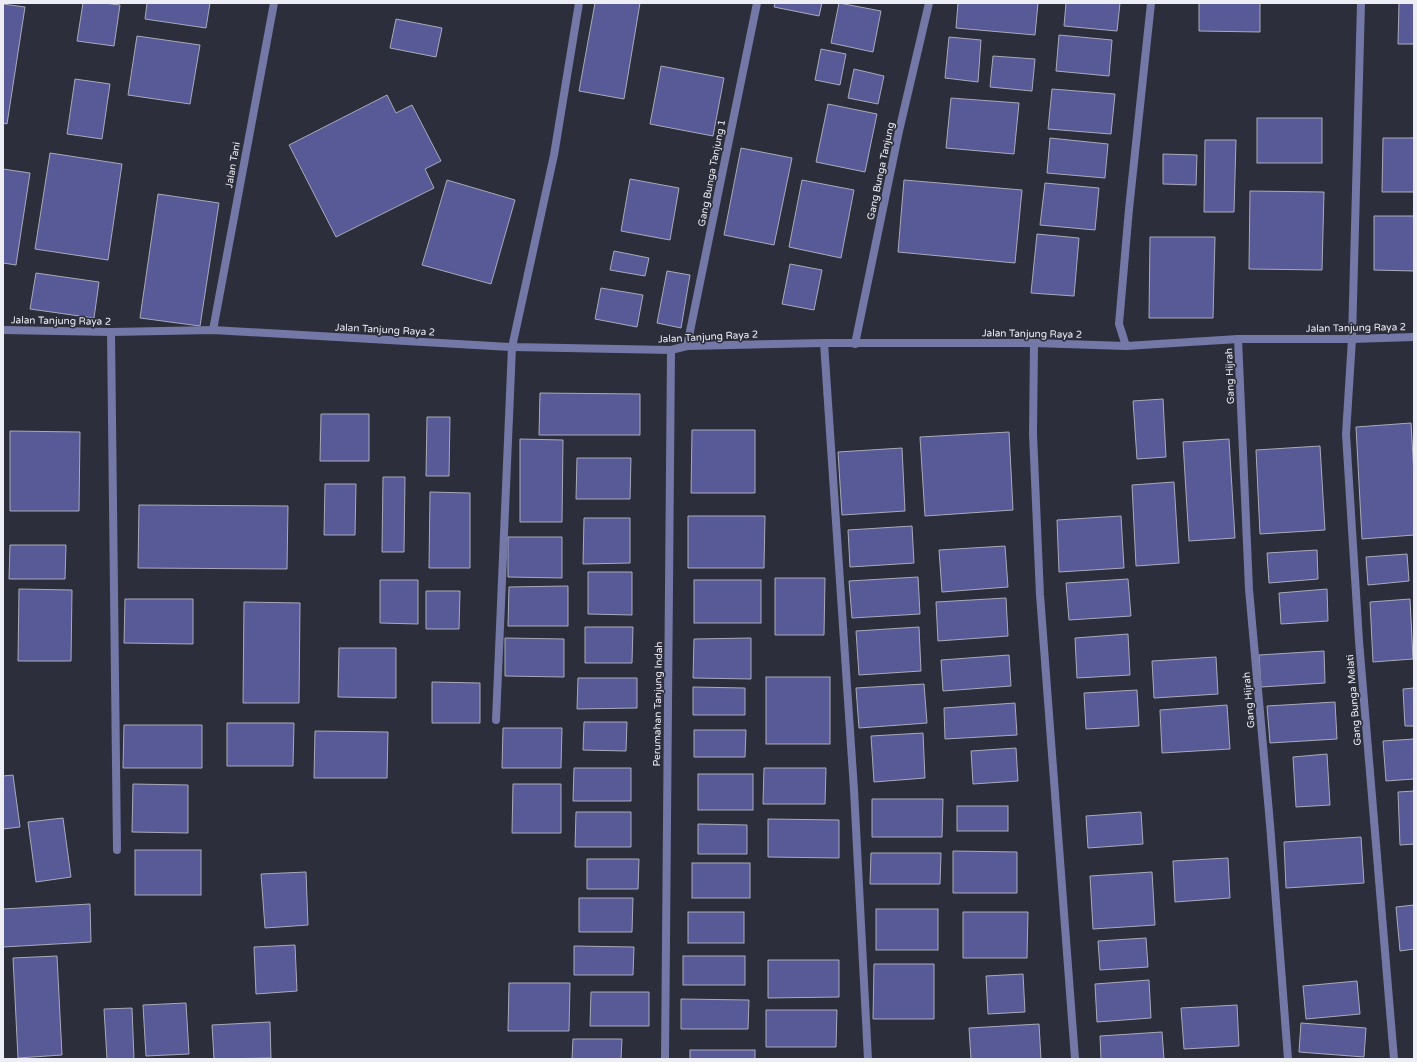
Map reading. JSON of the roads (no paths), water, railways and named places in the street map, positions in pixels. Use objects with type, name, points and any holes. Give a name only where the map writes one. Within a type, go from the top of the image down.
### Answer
[{"type":"street","name":"Jalan Tani","points":[[213,330],[274,3]]},
{"type":"street","points":[[496,720],[512,347],[554,155],[579,3]]},
{"type":"street","name":"Gang Bunga Tanjung 1","points":[[687,346],[757,3]]},
{"type":"street","name":"Gang Bunga Tanjung","points":[[855,344],[899,130],[929,3]]},
{"type":"street","points":[[1126,346],[1120,324],[1129,209],[1151,3]]},
{"type":"street","name":"Gang Bunga Melati","points":[[1362,3],[1352,339],[1346,434],[1359,641],[1394,1059]]},
{"type":"street","name":"Jalan Tanjung Raya 2","points":[[3,330],[111,332],[213,330],[512,347],[671,350],[687,346],[824,343],[1034,343],[1126,346],[1238,338],[1352,339],[1414,337]]},
{"type":"street","points":[[111,332],[117,850]]},
{"type":"street","name":"Gang Hijrah","points":[[1238,338],[1249,589],[1270,824],[1288,1059]]},
{"type":"street","points":[[824,343],[854,790],[868,1059]]},
{"type":"street","points":[[1034,343],[1033,434],[1040,595],[1075,1059]]},
{"type":"street","name":"Perumahan Tanjung Indah","points":[[665,1059],[671,350]]}]
